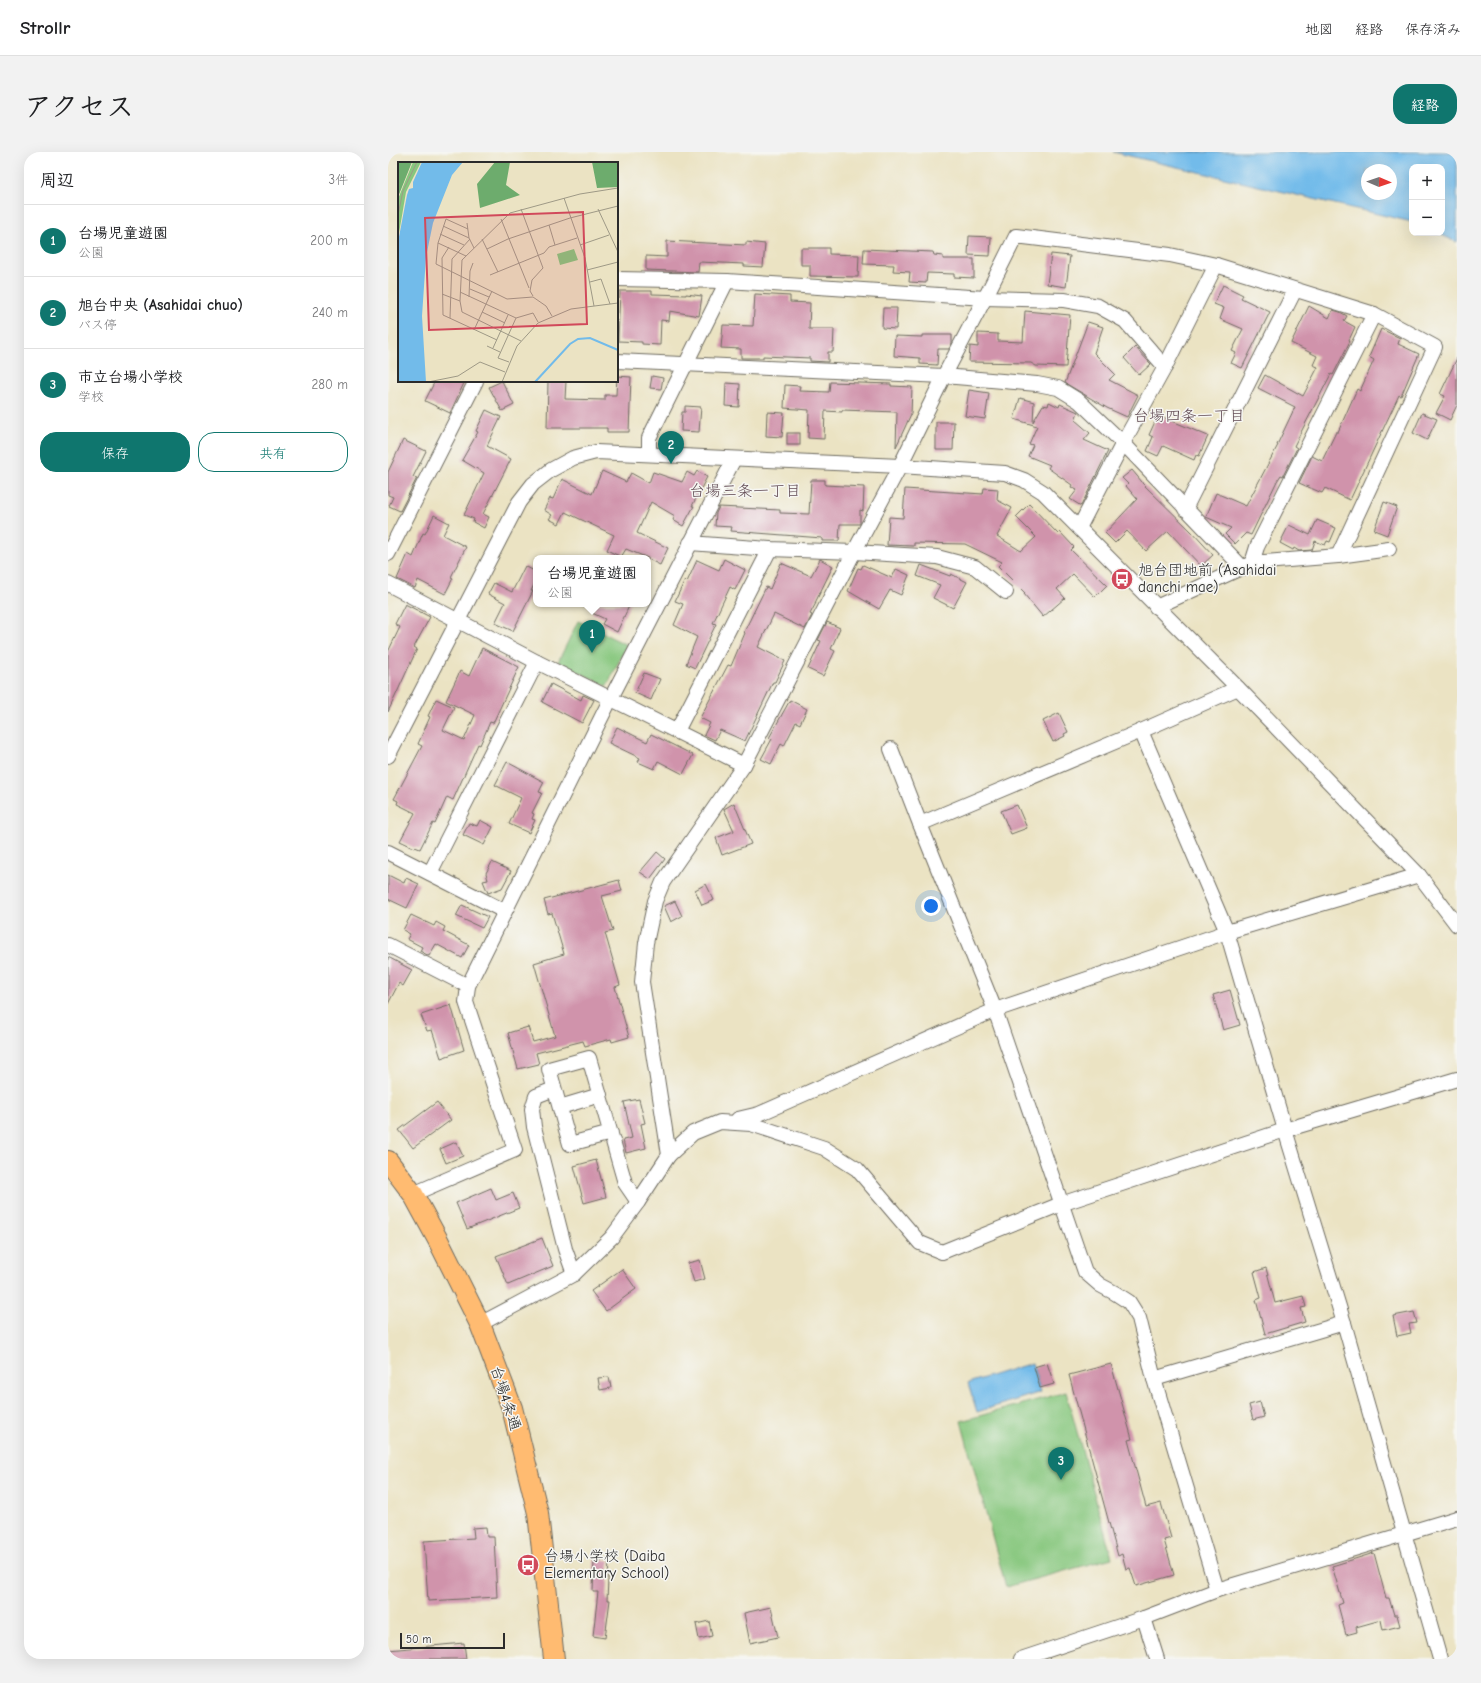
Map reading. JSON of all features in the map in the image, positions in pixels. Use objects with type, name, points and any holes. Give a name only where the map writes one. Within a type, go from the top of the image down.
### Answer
[{"type":"highway","name":"台場4条通","points":[[388,1161],[413,1194],[438,1240],[480,1324],[512,1408],[538,1513],[554,1659]]},
{"type":"street","points":[[669,1154],[642,982],[646,943],[655,901],[664,882],[744,766],[900,466],[944,376],[1016,236],[1170,255],[1216,265],[1374,314],[1435,347],[1338,556]]},
{"type":"street","points":[[1079,528],[1123,443],[1165,367],[1216,265]]},
{"type":"street","points":[[618,279],[727,281],[985,298],[1064,300],[1098,306],[1125,321],[1165,367]]},
{"type":"street","points":[[649,454],[649,438],[727,281]]},
{"type":"street","points":[[1185,509],[1295,290]]},
{"type":"street","points":[[1248,566],[1374,314]]},
{"type":"street","points":[[618,361],[944,376],[1037,384],[1058,388],[1079,401],[1123,443],[1185,509],[1248,566]]},
{"type":"street","points":[[388,554],[475,382]]},
{"type":"street","points":[[388,756],[519,502],[533,484],[551,470],[573,458],[596,452],[900,466],[1005,473],[1024,480],[1043,492],[1238,688],[1420,875],[1457,925]]},
{"type":"street","points":[[413,1194],[515,1150],[466,1002],[468,986],[611,698],[734,459]]},
{"type":"street","points":[[690,543],[770,549],[937,557],[974,567],[1006,592]]},
{"type":"street","points":[[677,731],[770,549]]},
{"type":"street","points":[[1156,607],[1248,566],[1389,549]]},
{"type":"street","points":[[388,584],[537,662],[744,766]]},
{"type":"street","points":[[430,873],[537,662]]},
{"type":"street","points":[[920,824],[1141,731],[1238,688]]},
{"type":"street","points":[[1141,731],[1227,932],[1344,1323],[1440,1659]]},
{"type":"street","points":[[891,749],[995,1010],[1085,1272],[1100,1285],[1129,1302],[1139,1318],[1154,1379],[1217,1590]]},
{"type":"street","points":[[388,852],[504,911]]},
{"type":"street","points":[[480,1324],[574,1274],[612,1237],[638,1202],[669,1154],[693,1133],[720,1122],[760,1114],[995,1010],[1227,932],[1420,875]]},
{"type":"street","points":[[388,945],[468,986]]},
{"type":"street","points":[[611,1133],[570,1144],[549,1070],[589,1058],[611,1133],[625,1183],[638,1202]]},
{"type":"street","points":[[720,1122],[751,1124],[824,1148],[857,1169],[920,1243],[942,1252],[1061,1204],[1285,1130],[1457,1079]]},
{"type":"street","points":[[554,1089],[536,1096],[532,1109],[534,1127],[565,1249],[574,1274]]},
{"type":"street","points":[[560,1107],[600,1095]]},
{"type":"street","points":[[1154,1379],[1344,1323]]},
{"type":"street","points":[[1021,1659],[1144,1618],[1217,1590],[1457,1518]]},
{"type":"street","points":[[1144,1618],[1157,1659]]},
{"type":"green space","points":[[578,621],[627,645],[607,686],[558,662]]},
{"type":"green space","points":[[1066,1392],[1112,1558],[1006,1587],[961,1421]]},
{"type":"water","points":[[1113,152],[1457,152],[1457,242],[1444,236],[1445,236],[1445,164],[1409,164],[1409,221]]},
{"type":"water","points":[[1032,1363],[1041,1392],[977,1412],[968,1383]]},
{"type":"building","points":[[969,236],[991,237],[990,256],[968,255]]},
{"type":"building","points":[[667,241],[746,245],[746,242],[765,244],[763,267],[744,266],[744,264],[699,262],[698,272],[646,270],[646,256],[667,257]]},
{"type":"building","points":[[801,248],[829,248],[829,254],[859,255],[858,277],[810,276],[810,265],[801,265]]},
{"type":"building","points":[[864,249],[933,252],[934,255],[943,256],[943,259],[974,259],[974,278],[954,277],[954,274],[927,273],[926,283],[909,282],[910,272],[893,271],[894,265],[863,264]]},
{"type":"building","points":[[1051,254],[1070,256],[1066,287],[1047,284]]},
{"type":"building","points":[[1223,285],[1243,295],[1241,298],[1270,312],[1242,368],[1231,363],[1236,353],[1232,351],[1243,329],[1220,319],[1224,308],[1214,304]]},
{"type":"building","points":[[620,291],[652,291],[652,294],[686,294],[702,296],[699,316],[670,311],[669,321],[661,320],[660,345],[642,344],[642,342],[618,341]]},
{"type":"building","points":[[755,294],[790,296],[790,302],[810,303],[809,329],[834,329],[833,352],[828,352],[828,362],[810,361],[810,358],[763,356],[763,358],[741,358],[741,349],[721,348],[723,325],[753,326]]},
{"type":"building","points":[[1309,306],[1329,318],[1333,310],[1340,312],[1347,316],[1344,321],[1355,327],[1349,340],[1350,341],[1333,375],[1331,374],[1294,446],[1297,448],[1283,476],[1281,475],[1277,481],[1251,535],[1246,533],[1235,544],[1225,534],[1231,528],[1206,517],[1216,493],[1246,506],[1278,445],[1295,407],[1258,388],[1265,375],[1303,396],[1318,367],[1313,365],[1317,356],[1291,343]]},
{"type":"building","points":[[883,308],[897,308],[896,329],[882,328]]},
{"type":"building","points":[[1025,311],[1070,315],[1066,367],[1036,366],[1031,363],[969,362],[970,346],[978,347],[978,333],[998,334],[998,341],[1023,342]]},
{"type":"building","points":[[1088,322],[1103,327],[1094,353],[1115,374],[1109,380],[1138,395],[1127,417],[1107,408],[1065,383]]},
{"type":"building","points":[[1381,329],[1400,338],[1398,344],[1419,354],[1401,396],[1399,395],[1350,500],[1325,488],[1322,493],[1299,483],[1312,456],[1322,461],[1336,432],[1338,432],[1357,389],[1360,391],[1374,360],[1369,357]]},
{"type":"building","points":[[922,335],[952,335],[952,343],[949,349],[938,349],[937,365],[920,364],[920,358],[894,356],[895,336],[922,337]]},
{"type":"building","points":[[1135,347],[1151,364],[1139,375],[1124,358]]},
{"type":"building","points":[[1457,358],[1457,405],[1450,420],[1436,413],[1445,396],[1440,394]]},
{"type":"building","points":[[618,376],[631,377],[629,432],[607,432],[607,428],[547,428],[548,382],[566,382],[565,399],[605,400],[605,395],[616,395]]},
{"type":"building","points":[[652,376],[663,378],[661,389],[650,388]]},
{"type":"building","points":[[434,382],[465,382],[450,413],[425,401]]},
{"type":"building","points":[[502,382],[514,405],[502,411],[489,387]]},
{"type":"building","points":[[830,382],[891,384],[891,386],[912,387],[911,414],[896,447],[897,412],[842,410],[842,412],[825,411],[824,439],[808,438],[809,410],[784,408],[785,385],[800,386],[799,391],[829,392]]},
{"type":"building","points":[[726,383],[740,384],[739,407],[725,406]]},
{"type":"building","points":[[969,390],[989,393],[985,419],[965,416]]},
{"type":"building","points":[[1020,398],[1034,402],[1033,422],[1043,405],[1048,406],[1049,402],[1059,407],[1060,404],[1078,412],[1075,420],[1090,433],[1084,440],[1108,451],[1081,506],[1070,499],[1077,490],[1071,487],[1072,485],[1048,468],[1050,465],[1028,456],[1033,445],[1029,444],[1037,426],[1014,419]]},
{"type":"building","points":[[685,406],[701,407],[699,432],[681,431],[682,412],[685,412]]},
{"type":"building","points":[[486,410],[501,417],[487,446],[511,459],[483,514],[489,517],[484,528],[473,522],[474,519],[464,515],[484,473],[462,460],[478,432],[476,431]]},
{"type":"building","points":[[767,412],[784,413],[782,437],[766,436]]},
{"type":"building","points":[[1422,413],[1437,419],[1427,440],[1413,433]]},
{"type":"building","points":[[1158,415],[1208,436],[1199,456],[1196,455],[1194,460],[1163,446],[1158,456],[1147,451],[1153,437],[1149,435]]},
{"type":"building","points":[[936,422],[954,422],[953,450],[936,450]]},
{"type":"building","points":[[787,433],[800,433],[800,445],[787,445]]},
{"type":"building","points":[[403,440],[426,451],[413,477],[417,478],[400,511],[389,506],[393,497],[388,495],[388,472]]},
{"type":"building","points":[[1132,470],[1142,483],[1213,555],[1201,566],[1168,531],[1146,551],[1127,531],[1115,543],[1105,533],[1137,499],[1126,486],[1128,484],[1122,478]]},
{"type":"building","points":[[602,471],[626,482],[631,473],[649,483],[653,472],[682,482],[687,472],[694,476],[697,471],[707,477],[683,526],[673,520],[675,516],[651,502],[637,533],[668,548],[660,565],[651,560],[651,555],[641,555],[626,549],[622,555],[617,555],[607,550],[614,535],[565,512],[559,524],[549,519],[552,515],[544,510],[550,498],[553,499],[562,479],[592,494]]},
{"type":"building","points":[[811,480],[825,480],[825,485],[864,487],[863,511],[860,510],[860,524],[840,524],[839,541],[822,541],[822,538],[731,531],[732,527],[715,526],[716,513],[719,507],[780,510],[780,513],[809,514]]},
{"type":"building","points":[[984,488],[998,489],[997,500],[1012,508],[997,536],[1021,551],[1036,537],[1016,517],[1029,504],[1058,534],[1060,532],[1074,547],[1071,550],[1107,585],[1095,597],[1073,574],[1057,589],[1065,598],[1043,617],[1024,594],[1025,593],[998,566],[1002,562],[965,544],[914,543],[914,546],[887,545],[889,517],[903,518],[905,489],[983,494]]},
{"type":"building","points":[[1384,502],[1397,507],[1387,535],[1374,530]]},
{"type":"building","points":[[434,515],[449,523],[443,535],[466,547],[451,577],[453,578],[445,594],[418,580],[415,588],[397,579],[408,554],[413,557],[423,533],[425,534]]},
{"type":"building","points":[[1317,520],[1336,528],[1330,542],[1327,541],[1325,545],[1315,541],[1312,550],[1299,551],[1294,548],[1293,550],[1280,543],[1289,525],[1310,535]]},
{"type":"building","points":[[724,559],[745,570],[735,590],[730,587],[713,623],[716,624],[695,668],[686,664],[697,637],[674,625],[683,604],[675,601],[685,580],[687,582],[697,560],[719,570]]},
{"type":"building","points":[[820,559],[833,566],[810,614],[812,615],[805,629],[774,614],[758,647],[785,661],[775,682],[773,682],[745,741],[720,730],[715,740],[704,735],[710,723],[700,718],[728,665],[731,666],[745,633],[744,632],[766,587],[770,589],[781,563],[811,576]]},
{"type":"building","points":[[863,565],[892,578],[896,569],[909,575],[901,595],[890,590],[879,609],[848,591],[858,568],[861,569]]},
{"type":"building","points":[[921,565],[950,576],[951,574],[967,582],[953,608],[933,598],[940,585],[917,576]]},
{"type":"building","points":[[525,566],[533,570],[533,587],[531,591],[533,591],[513,631],[495,623],[505,603],[488,594],[494,583],[512,592]]},
{"type":"building","points":[[405,604],[430,617],[414,647],[417,649],[388,712],[388,652],[400,627],[395,624]]},
{"type":"building","points":[[595,607],[629,607],[617,632],[602,624],[605,619],[592,613]]},
{"type":"building","points":[[827,622],[840,628],[831,649],[835,651],[823,676],[808,669],[821,641],[818,640]]},
{"type":"building","points":[[482,648],[519,667],[493,723],[490,722],[480,745],[478,744],[453,800],[447,797],[435,824],[433,823],[420,849],[415,848],[400,841],[415,813],[397,804],[398,801],[394,799],[422,746],[418,744],[436,699],[454,707],[443,730],[464,740],[475,715],[446,701],[460,671],[469,676]]},
{"type":"building","points":[[644,673],[660,679],[651,700],[635,693]]},
{"type":"building","points":[[551,684],[581,700],[583,695],[594,700],[582,723],[542,702]]},
{"type":"building","points":[[790,700],[807,709],[800,724],[796,722],[784,746],[781,744],[771,764],[761,759],[772,739],[769,738]]},
{"type":"building","points":[[1059,713],[1068,732],[1064,734],[1065,736],[1053,742],[1043,721]]},
{"type":"building","points":[[617,727],[647,742],[651,734],[693,755],[683,774],[658,761],[654,769],[638,762],[640,758],[609,743]]},
{"type":"building","points":[[507,762],[544,782],[539,792],[542,793],[532,813],[534,814],[532,819],[535,820],[529,833],[509,824],[521,798],[495,785]]},
{"type":"building","points":[[734,803],[751,844],[722,855],[716,838],[734,831],[724,809]]},
{"type":"building","points":[[1017,805],[1027,828],[1011,834],[1001,811]]},
{"type":"building","points":[[480,820],[493,827],[484,845],[463,835],[469,823],[477,826]]},
{"type":"building","points":[[657,852],[665,859],[650,879],[640,872]]},
{"type":"building","points":[[492,862],[511,871],[502,888],[488,893],[483,881],[488,880],[486,873]]},
{"type":"building","points":[[388,875],[404,883],[406,878],[419,884],[407,908],[388,899]]},
{"type":"building","points":[[619,880],[622,891],[602,896],[613,931],[605,933],[620,985],[615,987],[629,1037],[612,1042],[611,1039],[585,1046],[583,1041],[536,1053],[539,1064],[518,1069],[508,1033],[528,1027],[533,1042],[555,1036],[534,963],[564,954],[552,913],[548,914],[544,900]]},
{"type":"building","points":[[706,884],[714,900],[702,905],[695,890]]},
{"type":"building","points":[[675,901],[682,916],[671,922],[664,906]]},
{"type":"building","points":[[462,905],[488,917],[482,928],[456,916]]},
{"type":"building","points":[[411,915],[434,926],[436,922],[445,927],[443,931],[469,945],[462,958],[436,944],[429,956],[420,951],[422,947],[407,939],[410,934],[403,930]]},
{"type":"building","points":[[388,957],[412,970],[403,986],[399,983],[388,1004]]},
{"type":"building","points":[[1230,990],[1240,1025],[1223,1030],[1213,995]]},
{"type":"building","points":[[451,1005],[464,1050],[441,1058],[432,1030],[427,1031],[421,1015]]},
{"type":"building","points":[[639,1099],[645,1123],[641,1124],[646,1148],[626,1153],[623,1140],[632,1138],[624,1102]]},
{"type":"building","points":[[437,1102],[451,1120],[413,1148],[399,1130]]},
{"type":"building","points":[[456,1142],[463,1156],[446,1163],[440,1149]]},
{"type":"building","points":[[596,1160],[606,1197],[584,1203],[574,1166]]},
{"type":"building","points":[[491,1188],[496,1200],[513,1193],[519,1208],[467,1229],[456,1203]]},
{"type":"building","points":[[542,1238],[553,1266],[508,1285],[496,1256]]},
{"type":"building","points":[[700,1260],[705,1279],[694,1282],[688,1263]]},
{"type":"building","points":[[1266,1268],[1275,1303],[1303,1296],[1306,1307],[1301,1308],[1305,1322],[1265,1334],[1256,1300],[1261,1298],[1254,1272]]},
{"type":"building","points":[[622,1269],[636,1289],[606,1311],[591,1291]]},
{"type":"building","points":[[1414,1312],[1417,1323],[1409,1324],[1411,1333],[1397,1336],[1393,1316]]},
{"type":"building","points":[[1047,1363],[1054,1384],[1040,1388],[1034,1367]]},
{"type":"building","points":[[1111,1364],[1132,1439],[1128,1440],[1146,1507],[1161,1503],[1171,1538],[1164,1540],[1174,1575],[1136,1586],[1130,1568],[1126,1569],[1122,1554],[1118,1556],[1069,1375]]},
{"type":"building","points":[[609,1377],[611,1388],[600,1390],[598,1378]]},
{"type":"building","points":[[1260,1402],[1264,1417],[1253,1420],[1249,1405]]},
{"type":"building","points":[[486,1527],[487,1537],[494,1537],[497,1597],[428,1601],[424,1541],[474,1538],[473,1528]]},
{"type":"building","points":[[1374,1553],[1386,1598],[1389,1598],[1394,1615],[1397,1615],[1400,1626],[1383,1630],[1381,1620],[1356,1627],[1357,1632],[1346,1635],[1338,1605],[1343,1603],[1332,1566]]},
{"type":"building","points":[[594,1560],[609,1560],[607,1600],[610,1600],[605,1638],[593,1636],[598,1592],[593,1592]]},
{"type":"building","points":[[771,1607],[778,1637],[750,1643],[744,1613]]},
{"type":"building","points":[[709,1621],[712,1636],[699,1639],[696,1624]]},
{"type":"building","points":[[464,1643],[466,1659],[388,1659],[388,1650]]},
{"type":"place","name":"旭台中央 (Asahidai chuo)","points":[[671,464]]},
{"type":"place","name":"旭台団地前 (Asahidai danchi mae)","points":[[1122,579]]},
{"type":"place","name":"台場児童遊園","points":[[592,653]]},
{"type":"place","name":"市立台場小学校","points":[[1061,1480]]},
{"type":"place","name":"台場小学校 (Daiba Elementary School)","points":[[528,1565]]},
{"type":"district","name":"台場四条一丁目","points":[[1189,416]]},
{"type":"district","name":"台場三条一丁目","points":[[745,491]]}]
